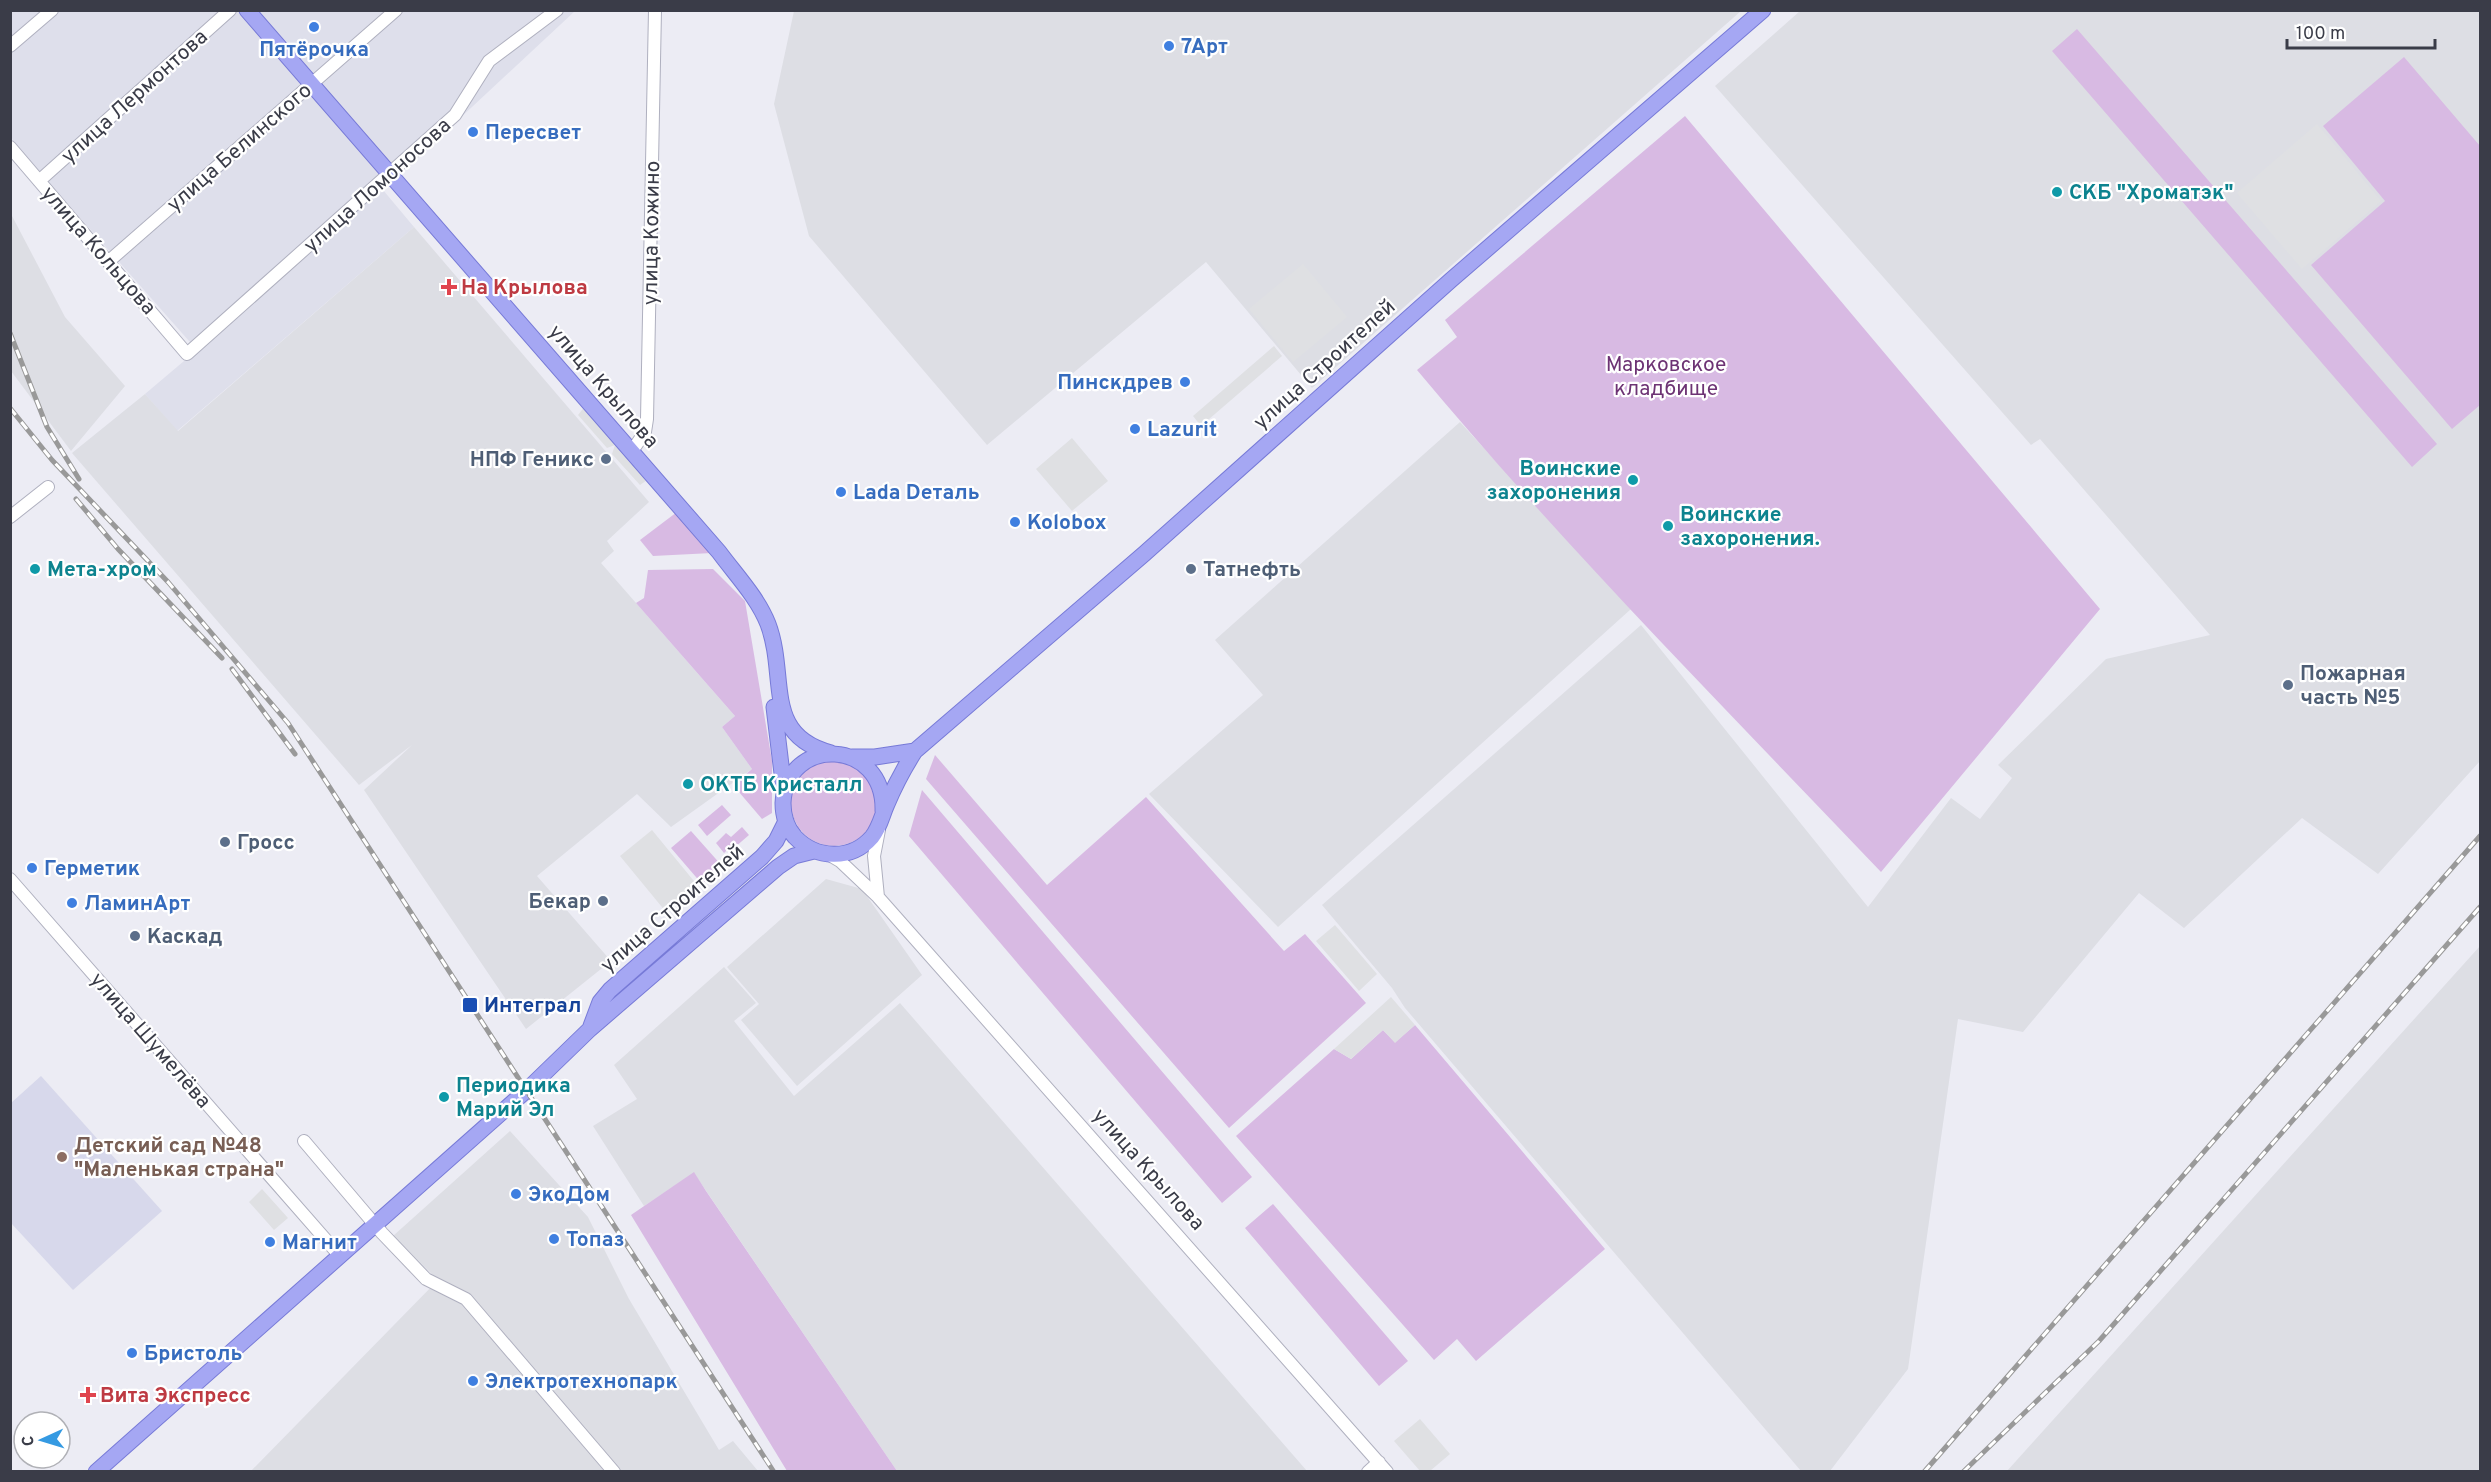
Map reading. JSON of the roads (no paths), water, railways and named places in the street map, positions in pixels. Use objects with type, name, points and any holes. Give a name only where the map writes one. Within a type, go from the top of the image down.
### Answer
[{"type":"main road","name":"улица Крылова","points":[[247,10],[719,552],[757,603],[773,644],[789,727],[808,745],[831,753]]},
{"type":"main road","name":"улица Строителей","points":[[96,1472],[528,1089],[590,1029],[778,867],[794,856],[821,853],[844,854],[860,847],[872,837],[915,751],[1144,554],[1450,280],[1763,10]]},
{"type":"main road","name":"улица Крылова","points":[[757,603],[777,724],[784,791]]},
{"type":"main road","points":[[821,853],[802,844],[786,821],[784,791],[792,774],[803,763],[816,756],[831,753],[852,757],[875,757],[915,751]]},
{"type":"main road","points":[[852,757],[874,773],[880,785],[882,817]]},
{"type":"main road","name":"улица Строителей","points":[[590,1029],[600,1002],[610,990],[762,857],[776,841],[786,821]]},
{"type":"street","points":[[10,46],[52,10]]},
{"type":"street","name":"улица Лермонтова","points":[[39,181],[230,10]]},
{"type":"street","name":"улица Белинского","points":[[109,261],[396,10]]},
{"type":"street","name":"улица Ломоносова","points":[[187,354],[455,115],[489,61],[557,10]]},
{"type":"street","name":"улица Кожино","points":[[632,451],[645,432],[647,420],[655,10]]},
{"type":"street","name":"улица Кольцова","points":[[10,147],[187,354]]},
{"type":"street","points":[[10,517],[48,487]]},
{"type":"street","points":[[878,897],[874,856],[882,817]]},
{"type":"street","name":"улица Крылова","points":[[821,853],[840,861],[878,897],[1383,1467]]},
{"type":"street","name":"улица Шумелёва","points":[[10,879],[340,1256]]},
{"type":"street","points":[[304,1141],[426,1279],[466,1299],[614,1472]]},
{"type":"street","points":[[1368,1472],[1383,1467]]},
{"type":"railway","points":[[10,333],[47,427],[79,479]]},
{"type":"railway","points":[[10,408],[52,460],[168,582],[288,723],[774,1472]]},
{"type":"railway","points":[[76,499],[118,549],[222,658]]},
{"type":"railway","points":[[232,669],[295,754]]},
{"type":"railway","points":[[1924,1472],[2480,836]]},
{"type":"railway","points":[[1963,1472],[2099,1341],[2480,907]]},
{"type":"place","name":"Пятёрочка","points":[[314,27]]},
{"type":"place","name":"7Арт","points":[[1169,46]]},
{"type":"place","name":"Пересвет","points":[[473,132]]},
{"type":"place","name":"СКБ \"Хроматэк\"","points":[[2057,192]]},
{"type":"place","name":"На Крылова","points":[[449,287]]},
{"type":"place","name":"Пинскдрев","points":[[1185,382]]},
{"type":"place","name":"Lazurit","points":[[1135,429]]},
{"type":"place","name":"НПФ Геникс","points":[[606,459]]},
{"type":"place","name":"Воинские захоронения","points":[[1633,480]]},
{"type":"place","name":"Lada Dеталь","points":[[841,492]]},
{"type":"place","name":"Kolobox","points":[[1015,522]]},
{"type":"place","name":"Воинские захоронения.","points":[[1668,526]]},
{"type":"place","name":"Мета-хром","points":[[35,569]]},
{"type":"place","name":"Татнефть","points":[[1191,569]]},
{"type":"place","name":"Пожарная часть №5","points":[[2288,685]]},
{"type":"place","name":"ОКТБ Кристалл","points":[[688,784]]},
{"type":"place","name":"Гросс","points":[[225,842]]},
{"type":"place","name":"Герметик","points":[[32,868]]},
{"type":"place","name":"Бекар","points":[[603,901]]},
{"type":"place","name":"ЛаминАрт","points":[[72,903]]},
{"type":"place","name":"Каскад","points":[[135,936]]},
{"type":"place","name":"Интеграл","points":[[470,1005]]},
{"type":"place","name":"Периодика Марий Эл","points":[[444,1097]]},
{"type":"place","name":"Детский сад №48 \"Маленькая страна\"","points":[[62,1157]]},
{"type":"place","name":"ЭкоДом","points":[[516,1194]]},
{"type":"place","name":"Топаз","points":[[554,1239]]},
{"type":"place","name":"Магнит","points":[[270,1242]]},
{"type":"place","name":"Бристоль","points":[[132,1353]]},
{"type":"place","name":"Электротехнопарк","points":[[473,1381]]},
{"type":"place","name":"Вита Экспресс","points":[[88,1395]]},
{"type":"park label","name":"Марковское кладбище","points":[[1666,376]]}]
